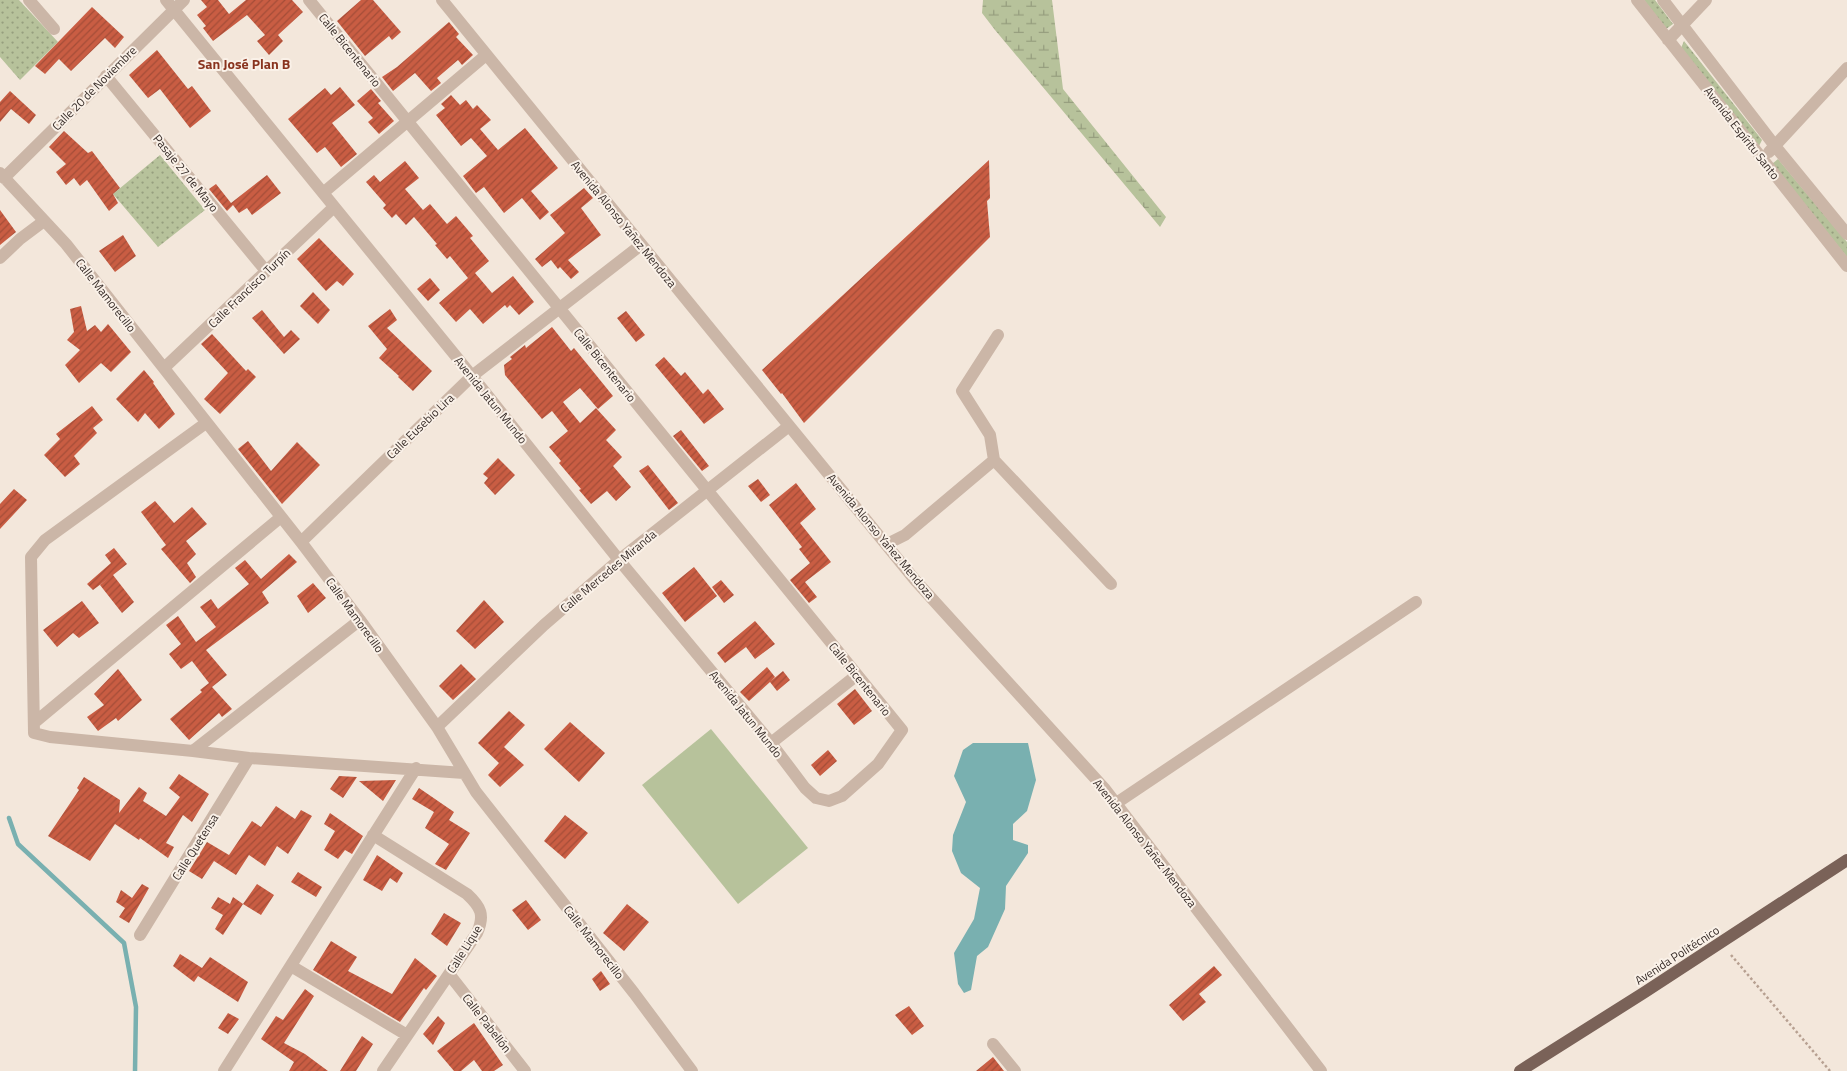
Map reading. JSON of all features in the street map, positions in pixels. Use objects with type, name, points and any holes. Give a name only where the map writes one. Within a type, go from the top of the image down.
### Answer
[{"type":"main road","name":"Avenida Politécnico","points":[[1520,1071],[1847,860]]},
{"type":"street","points":[[29,0],[54,29]]},
{"type":"street","name":"Calle 20 de Noviembre","points":[[2,175],[106,76],[169,5],[184,0]]},
{"type":"street","name":"Calle Bicentenario","points":[[309,0],[902,730],[878,764],[842,796],[829,801],[816,798]]},
{"type":"street","name":"Avenida Alonso Yañez Mendoza","points":[[442,0],[916,580],[957,624],[987,661],[1070,749],[1115,804],[1321,1071]]},
{"type":"street","name":"Avenida Espíritu Santo","points":[[1636,0],[1847,266]]},
{"type":"street","name":"Avenida Espíritu Santo","points":[[1663,0],[1775,146],[1847,234]]},
{"type":"street","points":[[1668,40],[1706,0]]},
{"type":"street","name":"Avenida Jatun Mundo","points":[[169,5],[472,376],[619,560],[771,743],[805,788],[816,798]]},
{"type":"street","points":[[323,194],[486,55]]},
{"type":"street","points":[[1762,158],[1847,68]]},
{"type":"street","name":"Pasaje 27 de Mayo","points":[[106,76],[266,271]]},
{"type":"street","name":"Calle Mamorecillo","points":[[2,175],[66,244],[301,542],[437,727],[476,792],[634,993],[692,1071]]},
{"type":"street","name":"Calle Francisco Turpín","points":[[164,368],[334,207]]},
{"type":"street","points":[[0,258],[20,239],[44,221]]},
{"type":"street","name":"Calle Eusebio Lira","points":[[301,542],[472,376],[641,245]]},
{"type":"street","points":[[998,335],[962,391],[990,435],[994,460],[1111,584]]},
{"type":"street","points":[[206,423],[44,540],[30,557],[34,733],[50,737],[249,758],[416,768],[464,773]]},
{"type":"street","name":"Calle Mercedes Miranda","points":[[437,727],[544,625],[619,560],[789,426]]},
{"type":"street","points":[[887,544],[905,535],[994,460]]},
{"type":"street","points":[[34,723],[281,517]]},
{"type":"street","points":[[1115,804],[1416,602]]},
{"type":"street","points":[[193,751],[360,620]]},
{"type":"street","points":[[771,743],[857,675]]},
{"type":"street","name":"Calle Quetensa","points":[[140,935],[249,758]]},
{"type":"street","points":[[224,1071],[416,768]]},
{"type":"street","name":"Calle Lique","points":[[373,835],[467,894],[476,902],[481,912],[482,923],[383,1071]]},
{"type":"street","points":[[290,966],[407,1035]]},
{"type":"street","name":"Calle Pabellón","points":[[449,974],[525,1071]]},
{"type":"street","points":[[994,1044],[1015,1071]]},
{"type":"path","points":[[1732,955],[1830,1071]]},
{"type":"green space","points":[[0,0],[19,0],[58,42],[20,80],[0,57]]},
{"type":"green space","points":[[983,0],[1052,0],[1063,89],[1166,217],[1160,227],[995,30],[982,13]]},
{"type":"green space","points":[[1644,0],[1655,0],[1673,24],[1666,29]]},
{"type":"green space","points":[[1684,41],[1762,140],[1759,146],[1681,48]]},
{"type":"green space","points":[[160,155],[205,210],[158,247],[113,194]]},
{"type":"green space","points":[[1778,159],[1847,242],[1847,257],[1772,164]]},
{"type":"green space","points":[[711,729],[808,848],[738,904],[642,785]]},
{"type":"water","points":[[973,743],[1028,743],[1036,780],[1027,811],[1013,824],[1013,840],[1028,845],[1028,853],[1006,886],[1005,909],[988,947],[977,956],[971,990],[964,993],[958,984],[954,953],[974,919],[980,888],[961,873],[952,851],[953,835],[966,802],[954,776],[963,750]]},
{"type":"building","points":[[201,0],[218,0],[229,14],[246,0],[292,0],[303,12],[278,35],[283,41],[269,55],[257,41],[265,35],[247,15],[213,41],[203,28],[206,26],[197,15],[207,7]]},
{"type":"building","points":[[361,0],[373,0],[401,32],[392,40],[389,36],[365,56],[337,21]]},
{"type":"building","points":[[92,7],[124,37],[115,48],[105,38],[71,71],[59,59],[45,74],[35,66]]},
{"type":"building","points":[[449,22],[459,34],[456,37],[473,55],[462,65],[458,60],[437,78],[441,83],[431,91],[415,73],[393,91],[382,77],[397,67]]},
{"type":"building","points":[[157,50],[188,89],[192,86],[211,111],[190,128],[160,89],[148,98],[129,75]]},
{"type":"building","points":[[340,87],[355,105],[332,123],[357,154],[341,167],[325,147],[317,153],[288,119],[325,88],[331,95]]},
{"type":"building","points":[[371,89],[381,101],[378,103],[394,121],[379,134],[368,122],[373,118],[357,101]]},
{"type":"building","points":[[10,91],[36,115],[29,124],[11,109],[0,122],[0,102]]},
{"type":"building","points":[[451,95],[460,105],[466,100],[473,109],[477,105],[491,120],[480,129],[498,150],[525,128],[558,168],[531,191],[549,212],[540,220],[522,198],[504,213],[484,187],[476,193],[463,176],[487,156],[471,138],[461,146],[436,115],[445,108],[441,104]]},
{"type":"building","points":[[64,131],[88,153],[92,151],[120,188],[113,194],[118,203],[109,211],[87,180],[80,186],[74,178],[66,185],[56,172],[66,164],[49,147]]},
{"type":"building","points":[[989,160],[990,198],[987,201],[990,237],[804,423],[762,370]]},
{"type":"building","points":[[405,161],[419,178],[405,189],[423,210],[430,204],[447,224],[456,216],[473,236],[470,238],[489,261],[475,273],[492,293],[513,276],[534,302],[519,315],[510,305],[507,308],[505,305],[483,324],[470,309],[456,322],[439,303],[468,278],[450,256],[447,259],[414,217],[406,225],[396,214],[392,218],[383,208],[386,205],[366,182],[374,175],[380,182]]},
{"type":"building","points":[[267,175],[281,193],[252,215],[247,208],[239,213],[233,205],[227,211],[209,189],[216,184],[231,203]]},
{"type":"building","points":[[584,188],[593,198],[581,208],[601,235],[568,260],[579,272],[571,279],[560,267],[558,269],[551,260],[542,267],[535,259],[565,233],[550,215]]},
{"type":"building","points":[[0,210],[16,232],[0,245]]},
{"type":"building","points":[[123,235],[136,256],[115,272],[99,251]]},
{"type":"building","points":[[319,238],[354,274],[343,286],[337,281],[326,291],[297,259]]},
{"type":"building","points":[[430,278],[440,290],[428,301],[417,289]]},
{"type":"building","points":[[313,292],[330,310],[318,324],[300,306]]},
{"type":"building","points":[[81,306],[87,331],[95,325],[101,332],[108,324],[131,352],[111,372],[101,363],[79,383],[65,365],[80,350],[67,340],[74,332],[70,309]]},
{"type":"building","points":[[390,309],[397,320],[387,328],[432,371],[413,391],[379,358],[387,349],[368,326]]},
{"type":"building","points":[[262,310],[284,337],[291,330],[300,339],[284,354],[252,318]]},
{"type":"building","points":[[626,311],[645,335],[636,342],[617,318]]},
{"type":"building","points":[[552,327],[571,351],[574,348],[613,396],[598,409],[580,388],[563,402],[580,423],[596,408],[616,430],[606,440],[622,457],[613,466],[631,487],[616,501],[607,491],[591,504],[549,447],[568,431],[552,411],[542,419],[505,375],[504,365],[512,359],[510,357],[525,345],[526,348]]},
{"type":"building","points":[[212,334],[246,371],[248,369],[256,377],[220,414],[204,399],[228,373],[201,344]]},
{"type":"building","points":[[664,357],[681,376],[685,372],[703,394],[708,389],[724,409],[704,424],[655,365]]},
{"type":"building","points":[[144,370],[175,414],[159,429],[145,413],[138,422],[116,399]]},
{"type":"building","points":[[92,406],[103,420],[93,428],[97,433],[74,456],[80,464],[65,477],[44,455],[60,439],[56,434]]},
{"type":"building","points":[[681,430],[709,466],[702,471],[673,436]]},
{"type":"building","points":[[248,441],[271,471],[297,442],[320,465],[282,504],[238,449]]},
{"type":"building","points":[[498,458],[515,475],[495,495],[484,483],[488,478],[483,474]]},
{"type":"building","points":[[648,465],[678,503],[669,510],[639,471]]},
{"type":"building","points":[[758,479],[770,495],[761,502],[748,486]]},
{"type":"building","points":[[796,483],[816,509],[800,523],[831,562],[805,582],[817,597],[809,603],[790,580],[810,563],[799,549],[802,547],[769,505]]},
{"type":"building","points":[[14,489],[27,500],[0,529],[0,504]]},
{"type":"building","points":[[155,501],[174,523],[192,507],[207,524],[186,541],[196,554],[187,563],[196,577],[190,583],[161,549],[166,545],[141,512]]},
{"type":"building","points":[[114,548],[127,564],[113,575],[134,602],[122,613],[100,585],[109,578],[93,590],[87,584],[111,563],[105,555]]},
{"type":"building","points":[[289,554],[297,562],[262,592],[269,603],[206,650],[227,675],[212,687],[232,709],[222,717],[219,713],[189,740],[170,719],[202,692],[200,690],[209,683],[192,661],[181,669],[169,654],[181,644],[166,625],[178,616],[196,642],[216,627],[200,607],[211,599],[218,609],[249,584],[235,568],[245,560],[261,579]]},
{"type":"building","points":[[694,567],[717,596],[685,622],[662,593]]},
{"type":"building","points":[[721,580],[734,595],[724,603],[712,587]]},
{"type":"building","points":[[313,583],[326,598],[308,613],[297,596]]},
{"type":"building","points":[[484,600],[504,622],[475,649],[456,631]]},
{"type":"building","points":[[82,601],[99,623],[79,638],[73,633],[57,647],[43,630]]},
{"type":"building","points":[[755,621],[775,644],[755,659],[746,647],[725,663],[717,653]]},
{"type":"building","points":[[461,664],[476,679],[453,700],[439,686]]},
{"type":"building","points":[[767,667],[775,677],[771,681],[783,671],[790,680],[777,691],[770,682],[749,701],[740,692]]},
{"type":"building","points":[[118,669],[142,700],[118,721],[116,718],[98,731],[87,717],[104,705],[94,694]]},
{"type":"building","points":[[855,689],[872,711],[854,725],[837,704]]},
{"type":"building","points":[[509,711],[525,725],[504,747],[524,765],[500,787],[488,775],[499,763],[478,743]]},
{"type":"building","points":[[570,722],[605,753],[579,782],[544,749]]},
{"type":"building","points":[[828,750],[837,761],[820,776],[811,765]]},
{"type":"building","points":[[179,774],[209,794],[192,822],[183,815],[166,843],[174,847],[168,858],[140,838],[139,840],[115,824],[90,861],[48,836],[79,790],[77,788],[84,777],[120,800],[119,813],[139,787],[147,793],[143,801],[166,816],[180,797],[169,788]]},
{"type":"building","points":[[339,776],[357,777],[343,798],[330,789]]},
{"type":"building","points":[[396,780],[383,801],[359,781]]},
{"type":"building","points":[[419,788],[454,812],[449,820],[470,833],[446,870],[435,864],[449,844],[425,828],[434,812],[412,799]]},
{"type":"building","points":[[276,806],[295,819],[301,810],[312,816],[288,854],[277,846],[265,866],[249,855],[236,875],[214,861],[202,879],[189,871],[207,842],[229,855],[252,821],[261,827]]},
{"type":"building","points":[[330,813],[363,836],[352,854],[345,850],[338,859],[324,850],[335,831],[324,824]]},
{"type":"building","points":[[565,815],[588,833],[565,859],[544,841]]},
{"type":"building","points":[[377,855],[403,873],[397,883],[390,878],[382,891],[363,880]]},
{"type":"building","points":[[298,872],[322,887],[316,897],[291,882]]},
{"type":"building","points":[[142,884],[149,888],[129,923],[119,917],[125,908],[116,902],[121,890],[132,898]]},
{"type":"building","points":[[257,884],[274,895],[261,915],[243,904]]},
{"type":"building","points":[[218,897],[230,904],[233,897],[243,904],[223,935],[215,929],[223,915],[211,908]]},
{"type":"building","points":[[526,900],[541,920],[528,930],[512,910]]},
{"type":"building","points":[[627,904],[649,922],[624,951],[603,933]]},
{"type":"building","points":[[444,913],[461,923],[447,946],[431,934]]},
{"type":"building","points":[[331,941],[357,957],[348,971],[392,994],[415,958],[437,976],[426,990],[424,988],[400,1022],[313,970]]},
{"type":"building","points":[[180,954],[202,968],[210,957],[248,982],[238,1002],[198,976],[194,982],[173,966]]},
{"type":"building","points":[[1214,966],[1222,975],[1199,994],[1206,1002],[1183,1021],[1169,1005]]},
{"type":"building","points":[[601,971],[610,984],[600,991],[592,979]]},
{"type":"building","points":[[305,989],[314,996],[284,1043],[305,1054],[328,1071],[289,1071],[294,1062],[261,1039],[276,1016],[283,1020]]},
{"type":"building","points":[[909,1006],[924,1026],[912,1035],[895,1015]]},
{"type":"building","points":[[228,1013],[239,1019],[228,1034],[218,1028]]},
{"type":"building","points":[[438,1016],[445,1023],[433,1045],[423,1034]]},
{"type":"building","points":[[474,1023],[503,1065],[494,1071],[482,1071],[474,1060],[461,1071],[454,1071],[437,1051]]},
{"type":"building","points":[[362,1036],[373,1044],[356,1071],[340,1071]]},
{"type":"building","points":[[993,1057],[1004,1071],[976,1071]]},
{"type":"waterway","points":[[9,818],[18,844],[124,943],[136,1007],[135,1071]]},
{"type":"district","name":"San José Plan B","points":[[244,63]]}]
